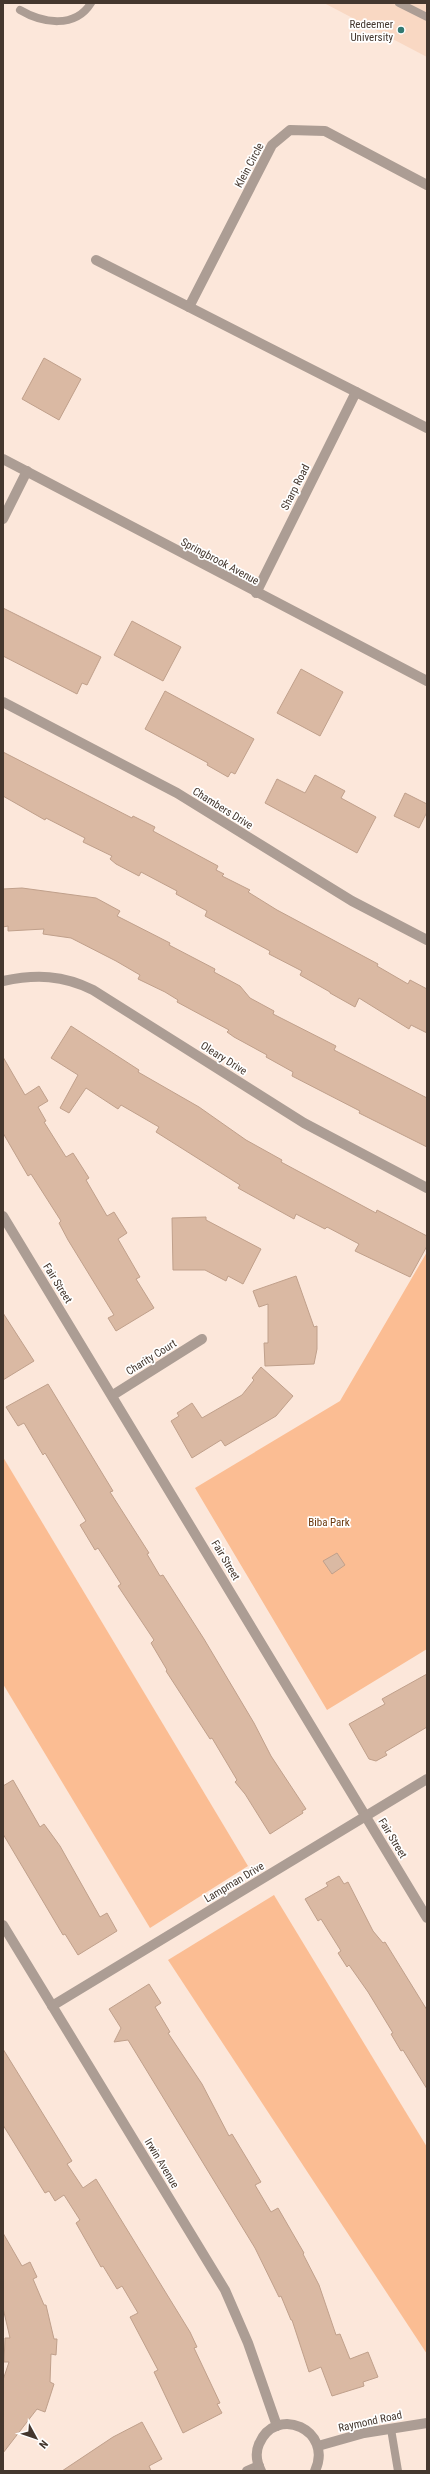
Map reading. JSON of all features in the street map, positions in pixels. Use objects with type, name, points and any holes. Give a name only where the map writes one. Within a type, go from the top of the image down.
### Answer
[{"type":"street","name":"Klein Circle","points":[[189,307],[272,145],[290,130],[324,131],[427,185]]},
{"type":"street","points":[[96,260],[427,428]]},
{"type":"street","name":"Sharp Road","points":[[256,593],[356,392]]},
{"type":"street","name":"Springbrook Avenue","points":[[3,459],[256,593],[427,681]]},
{"type":"street","points":[[3,519],[27,472]]},
{"type":"street","name":"Chambers Drive","points":[[3,702],[177,793],[348,899],[427,940]]},
{"type":"street","name":"Oleary Drive","points":[[3,980],[35,976],[55,976],[76,981],[94,990],[304,1123],[427,1188]]},
{"type":"street","name":"Fair Street","points":[[3,1216],[427,1918]]},
{"type":"street","name":"Charity Court","points":[[112,1395],[202,1339]]},
{"type":"street","name":"Lampman Drive","points":[[52,2006],[427,1779]]},
{"type":"street","name":"Irwin Avenue","points":[[3,1925],[225,2290],[248,2343],[277,2426]]},
{"type":"street","name":"Raymond Road","points":[[318,2446],[364,2433],[427,2423]]},
{"type":"street","points":[[247,2471],[260,2469],[257,2448],[261,2439],[277,2426],[287,2424],[302,2427],[313,2437],[318,2446],[319,2455],[315,2471]]},
{"type":"lane","points":[[20,10],[35,19],[54,23],[73,17],[88,8],[91,3]]},
{"type":"lane","points":[[399,3],[427,17]]},
{"type":"lane","points":[[391,2429],[398,2471]]},
{"type":"shaded area","name":"Redeemer University","points":[[324,3],[427,3],[427,57]]},
{"type":"green space","name":"Biba Park","points":[[427,1252],[427,1649],[327,1710],[195,1488],[340,1401]]},
{"type":"green space","points":[[3,1457],[248,1866],[150,1928],[3,1684]]},
{"type":"green space","points":[[274,1895],[427,2147],[427,2354],[168,1960]]},
{"type":"building","points":[[44,358],[81,379],[59,420],[22,399]]},
{"type":"building","points":[[3,608],[101,657],[87,685],[82,683],[77,694],[3,656]]},
{"type":"building","points":[[132,621],[181,647],[163,681],[114,655]]},
{"type":"building","points":[[301,669],[343,692],[320,736],[277,713]]},
{"type":"building","points":[[165,691],[254,739],[235,774],[231,772],[228,777],[207,765],[208,763],[145,729]]},
{"type":"building","points":[[3,752],[132,818],[133,816],[155,827],[153,831],[218,866],[216,870],[224,874],[222,876],[250,890],[248,892],[277,910],[378,964],[377,966],[408,984],[410,980],[427,989],[427,1033],[411,1025],[409,1029],[359,998],[355,1007],[300,975],[302,971],[269,954],[270,951],[205,916],[207,911],[176,894],[177,891],[141,872],[139,876],[116,864],[110,859],[112,856],[83,842],[85,838],[46,818],[45,820],[3,796]]},
{"type":"building","points":[[315,775],[345,791],[341,798],[376,817],[357,853],[265,803],[277,779],[305,793]]},
{"type":"building","points":[[405,793],[427,804],[427,812],[419,828],[394,816]]},
{"type":"building","points":[[22,888],[96,898],[120,911],[117,916],[170,943],[169,945],[215,969],[214,972],[240,986],[250,998],[274,1011],[273,1014],[336,1046],[334,1050],[427,1098],[427,1147],[359,1113],[360,1111],[292,1076],[293,1072],[266,1057],[267,1055],[234,1037],[227,1032],[229,1030],[177,1002],[178,1000],[165,992],[138,979],[140,975],[116,961],[71,938],[43,934],[44,929],[8,931],[8,926],[3,927],[3,889]]},
{"type":"building","points":[[71,1026],[139,1070],[138,1072],[199,1107],[246,1140],[282,1160],[281,1162],[376,1213],[377,1210],[427,1236],[427,1246],[410,1277],[355,1251],[359,1244],[327,1227],[325,1229],[296,1214],[294,1219],[238,1188],[240,1185],[156,1132],[159,1127],[121,1105],[118,1109],[86,1088],[69,1113],[60,1108],[78,1075],[51,1058]]},
{"type":"building","points":[[3,1057],[25,1095],[39,1086],[48,1101],[38,1107],[46,1121],[44,1122],[66,1157],[73,1153],[89,1178],[86,1180],[107,1216],[114,1212],[127,1233],[118,1239],[140,1277],[136,1279],[154,1308],[116,1331],[108,1318],[114,1315],[68,1240],[59,1223],[61,1221],[31,1174],[28,1176],[3,1133]]},
{"type":"building","points":[[206,1217],[206,1220],[261,1249],[243,1284],[228,1276],[226,1281],[205,1270],[173,1270],[172,1218]]},
{"type":"building","points":[[296,1276],[314,1327],[317,1326],[317,1349],[314,1364],[265,1366],[264,1343],[268,1343],[268,1304],[259,1307],[253,1291]]},
{"type":"building","points":[[3,1313],[34,1361],[3,1380]]},
{"type":"building","points":[[261,1367],[293,1396],[276,1416],[225,1446],[221,1440],[192,1458],[171,1421],[179,1416],[177,1413],[192,1403],[202,1418],[242,1395],[254,1380],[252,1378]]},
{"type":"building","points":[[48,1384],[113,1491],[110,1492],[149,1553],[147,1554],[160,1576],[163,1575],[204,1639],[254,1723],[271,1756],[306,1809],[302,1811],[303,1813],[270,1834],[245,1794],[235,1782],[237,1780],[212,1738],[210,1739],[166,1671],[167,1670],[151,1643],[154,1640],[118,1586],[121,1584],[98,1548],[95,1550],[80,1525],[86,1521],[45,1453],[43,1455],[24,1423],[18,1426],[6,1407]]},
{"type":"building","points":[[337,1553],[345,1565],[332,1574],[323,1561]]},
{"type":"building","points":[[427,1674],[427,1727],[385,1752],[387,1755],[376,1761],[369,1759],[349,1724],[385,1704],[382,1699]]},
{"type":"building","points":[[13,1780],[40,1827],[44,1824],[60,1846],[100,1917],[107,1913],[117,1931],[78,1955],[65,1934],[63,1935],[3,1834],[3,1786]]},
{"type":"building","points":[[339,1876],[344,1884],[348,1882],[373,1931],[383,1943],[385,1942],[427,2010],[427,2089],[403,2050],[401,2051],[391,2034],[393,2033],[368,1992],[349,1965],[347,1967],[338,1953],[341,1951],[321,1919],[318,1921],[305,1899],[328,1886],[326,1883]]},
{"type":"building","points":[[149,1984],[161,2003],[155,2007],[170,2032],[168,2033],[202,2084],[229,2136],[232,2134],[261,2182],[255,2185],[271,2212],[278,2208],[304,2253],[303,2254],[319,2285],[336,2335],[340,2334],[350,2359],[368,2352],[378,2377],[363,2382],[364,2386],[332,2396],[321,2367],[309,2372],[292,2320],[255,2248],[128,2040],[114,2042],[121,2028],[109,2009]]},
{"type":"building","points":[[3,2049],[72,2161],[67,2164],[83,2188],[96,2179],[190,2332],[197,2347],[194,2348],[220,2403],[217,2404],[222,2413],[183,2433],[154,2372],[158,2370],[130,2317],[138,2313],[122,2286],[117,2289],[103,2266],[101,2267],[76,2223],[80,2220],[64,2195],[55,2201],[49,2191],[45,2193],[3,2125]]},
{"type":"building","points":[[3,2233],[22,2266],[30,2262],[37,2277],[33,2279],[44,2305],[46,2305],[54,2339],[57,2339],[56,2355],[51,2354],[50,2382],[54,2384],[45,2412],[37,2409],[3,2453],[3,2380],[9,2362],[4,2362],[5,2338],[10,2338],[3,2308]]},
{"type":"building","points":[[142,2422],[162,2459],[149,2466],[151,2471],[62,2471],[113,2437]]},
{"type":"place","name":"Redeemer University","points":[[401,30]]}]
